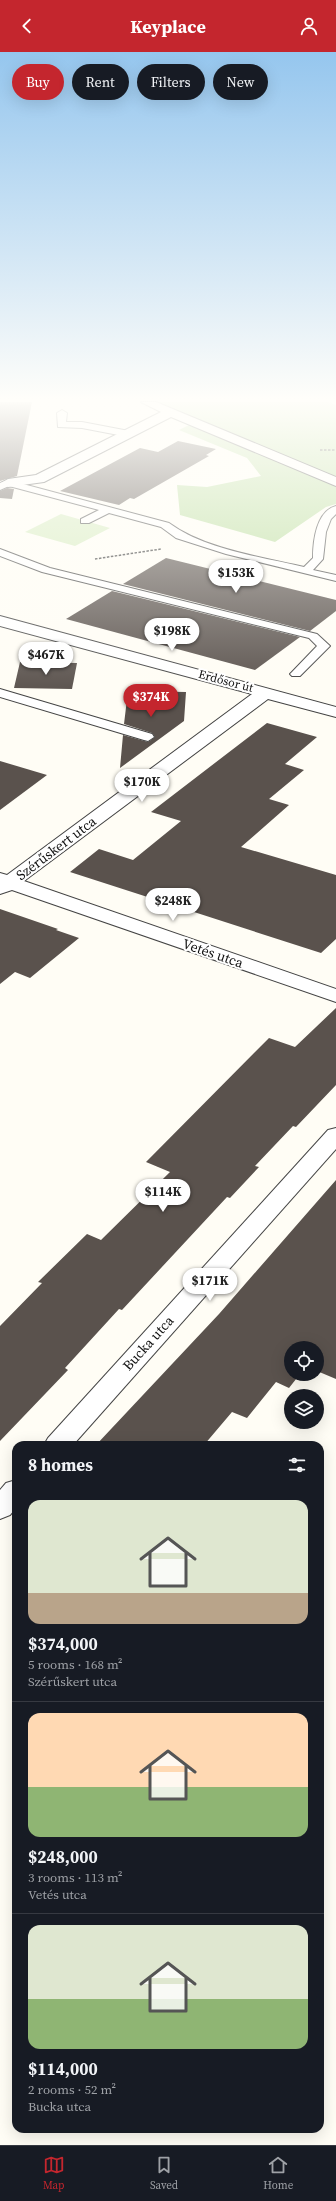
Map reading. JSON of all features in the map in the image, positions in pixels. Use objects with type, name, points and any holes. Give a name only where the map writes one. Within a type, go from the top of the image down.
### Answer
[{"type":"street","name":"Erdősor út","points":[[0,621],[336,712]]},
{"type":"street","name":"Szérűskert utca","points":[[3,884],[266,692]]},
{"type":"street","name":"Vetés utca","points":[[3,884],[336,996]]},
{"type":"street","name":"Bucka utca","points":[[61,1441],[336,1135]]},
{"type":"street","points":[[0,1508],[12,1494]]},
{"type":"lane","points":[[69,500],[110,509],[165,525],[180,536],[230,552],[336,578]]},
{"type":"lane","points":[[85,521],[110,509]]},
{"type":"lane","points":[[306,571],[318,559],[318,540],[323,527],[336,509]]},
{"type":"lane","points":[[0,552],[46,570],[313,636],[324,646],[296,674]]},
{"type":"lane","points":[[0,693],[148,736]]},
{"type":"path","points":[[94,560],[181,546],[192,540]]},
{"type":"green space","points":[[178,500],[336,500],[336,504],[326,507],[275,542],[180,515]]},
{"type":"green space","points":[[61,514],[110,528],[75,546],[25,532]]},
{"type":"building","points":[[97,500],[127,500],[119,505]]},
{"type":"building","points":[[166,558],[336,600],[336,611],[310,631],[123,584]]},
{"type":"building","points":[[112,591],[300,637],[255,670],[66,619]]},
{"type":"building","points":[[20,662],[77,663],[72,689],[14,688]]},
{"type":"building","points":[[128,691],[186,692],[184,721],[120,768],[123,735],[148,742],[155,737],[152,733],[124,724]]},
{"type":"building","points":[[267,723],[317,737],[285,764],[304,770],[269,799],[289,805],[241,847],[336,875],[336,939],[321,953],[70,872],[99,849],[133,860],[181,821],[151,812]]},
{"type":"building","points":[[0,761],[47,775],[0,810]]},
{"type":"building","points":[[0,909],[58,929],[56,930],[79,938],[30,978],[15,972],[0,984]]},
{"type":"building","points":[[336,1008],[336,1085],[296,1127],[293,1126],[255,1166],[259,1167],[230,1198],[227,1197],[122,1310],[119,1309],[65,1368],[68,1370],[0,1441],[0,1326],[42,1283],[38,1282],[87,1234],[101,1240],[170,1172],[146,1162],[269,1038],[295,1047]]},
{"type":"building","points":[[336,1180],[336,1379],[324,1374],[324,1341],[284,1341],[284,1381],[294,1381],[289,1388],[276,1382],[247,1418],[232,1412],[207,1441],[100,1441],[219,1314]]}]
